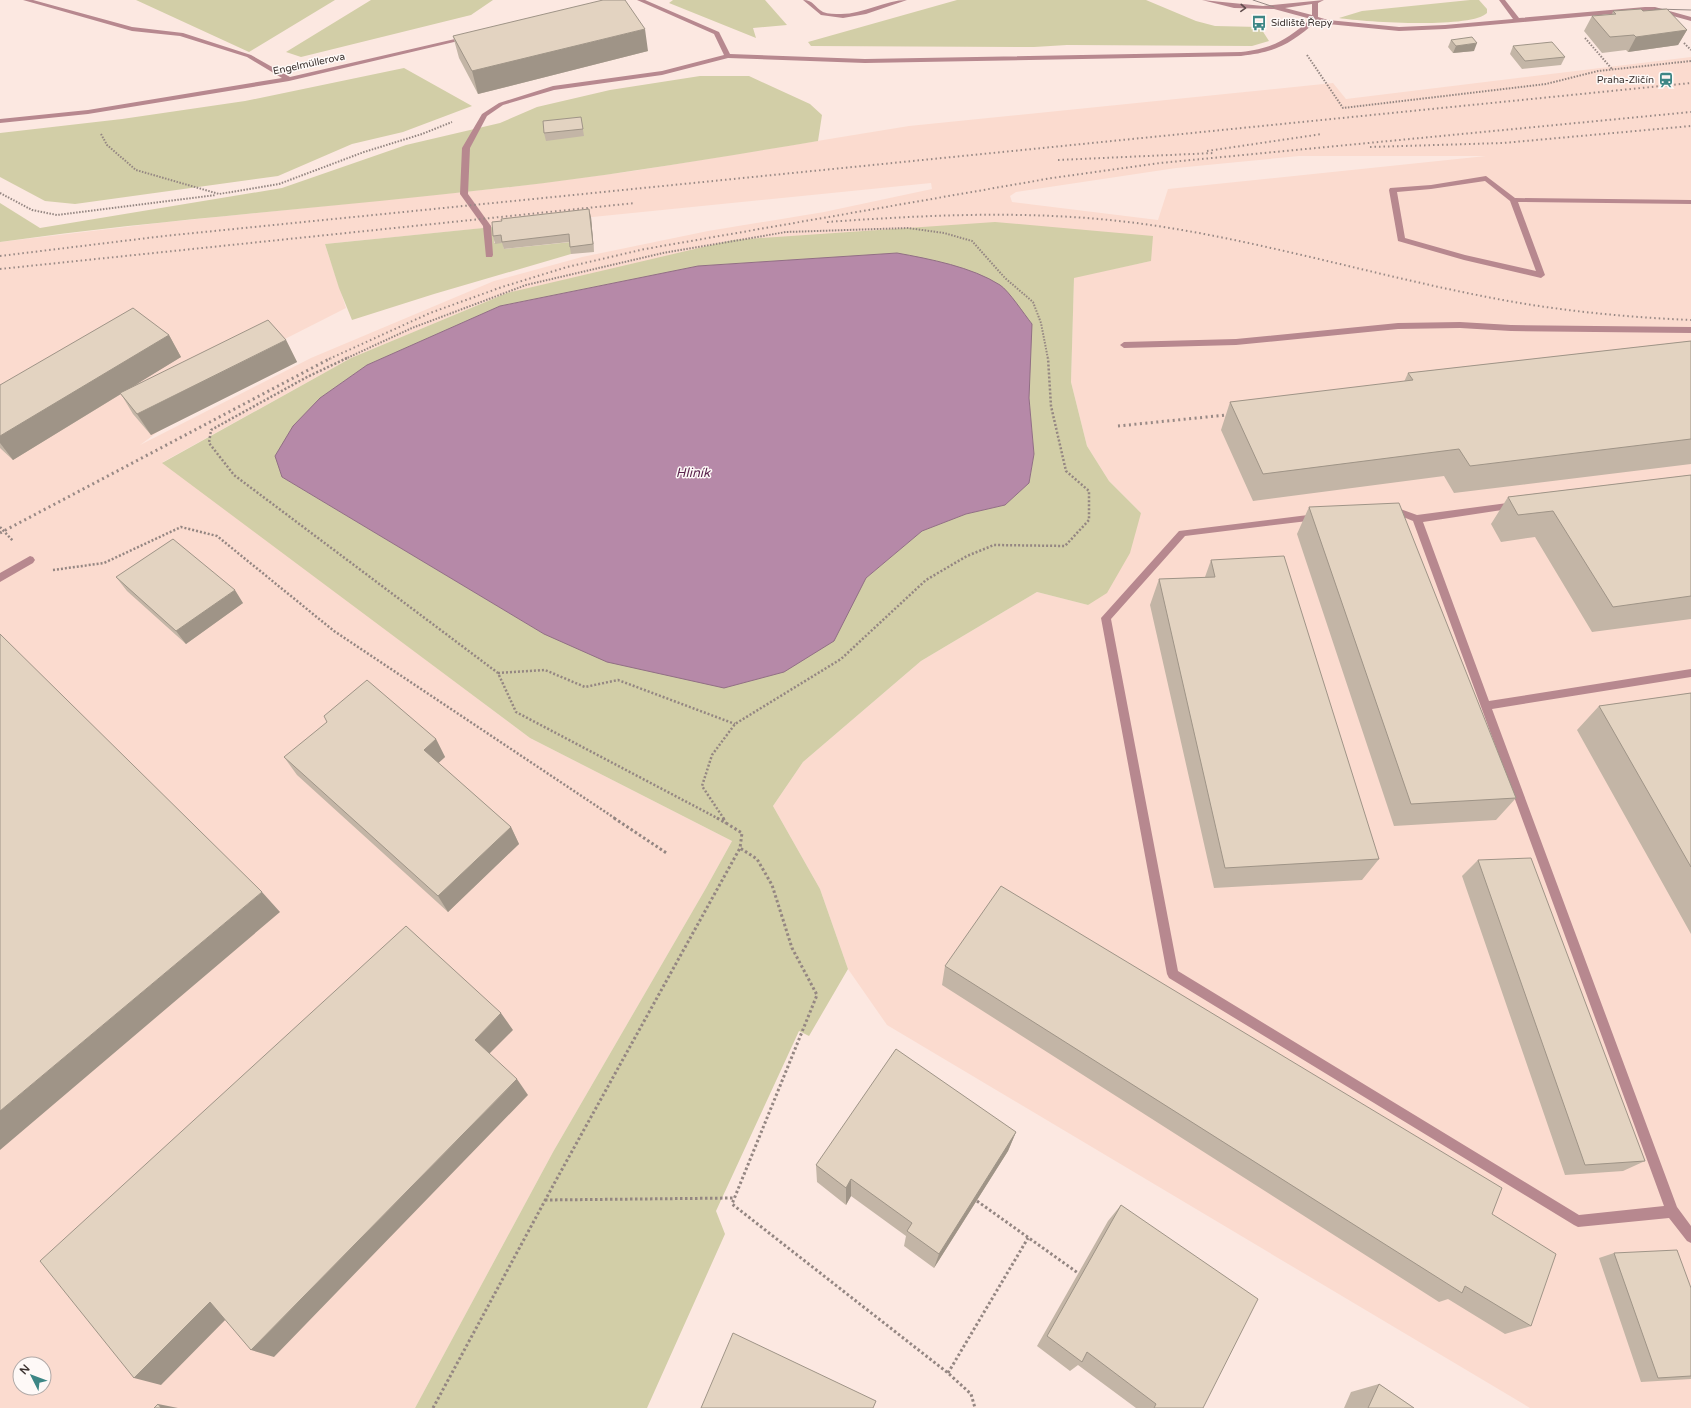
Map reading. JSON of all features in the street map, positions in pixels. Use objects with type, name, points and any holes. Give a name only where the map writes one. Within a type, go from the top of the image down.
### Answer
[{"type":"street","points":[[26,0],[132,29],[181,34],[249,56],[289,79]]},
{"type":"street","points":[[640,0],[717,33],[728,56]]},
{"type":"street","points":[[806,0],[821,14],[837,16],[854,14],[904,0]]},
{"type":"street","points":[[489,255],[487,226],[464,194],[466,148],[484,115],[501,104],[553,88],[662,73],[728,56],[864,61],[1220,55],[1256,52],[1277,46],[1294,37],[1314,19],[1318,1],[1274,7],[1240,8],[1205,0]]},
{"type":"street","points":[[1502,0],[1517,20]]},
{"type":"street","points":[[1274,7],[1314,19],[1351,25],[1399,29],[1428,28],[1655,8],[1691,19]]},
{"type":"street","name":"Engelmüllerova","points":[[0,121],[88,112],[289,79],[417,51],[479,35]]},
{"type":"street","points":[[1513,200],[1541,275],[1464,257],[1401,239],[1393,190],[1431,187],[1486,178],[1513,200],[1691,202]]},
{"type":"street","points":[[1124,345],[1236,342],[1383,328],[1421,326],[1460,325],[1511,328],[1691,330]]},
{"type":"street","points":[[1384,509],[1391,508],[1417,519],[1527,504]]},
{"type":"street","points":[[1329,516],[1182,533],[1106,618],[1174,974],[1578,1221],[1672,1211]]},
{"type":"street","points":[[1417,519],[1672,1211],[1691,1237]]},
{"type":"street","points":[[0,578],[30,560]]},
{"type":"street","points":[[1486,706],[1691,673]]},
{"type":"path","points":[[1294,37],[1343,108],[1546,84],[1612,69],[1691,61]]},
{"type":"path","points":[[1602,58],[1612,69]]},
{"type":"path","points":[[88,112],[107,145],[136,170],[218,194]]},
{"type":"path","points":[[0,193],[32,210],[57,215],[218,194],[279,184],[364,152],[422,134],[458,120]]},
{"type":"path","points":[[433,1408],[545,1200],[740,848],[742,834],[726,823],[516,712],[498,673],[234,475],[209,443],[211,430],[307,377],[412,328],[526,285],[663,252],[786,232],[908,228],[944,233],[972,241],[1005,278],[1033,302],[1041,323],[1048,355],[1051,406],[1066,471],[1089,492],[1089,520],[1065,546],[994,545],[967,556],[926,580],[841,659],[734,724],[712,755],[702,786],[726,823]]},
{"type":"path","points":[[0,527],[41,571],[104,563],[182,527],[217,536],[334,631],[668,854]]},
{"type":"path","points":[[498,673],[545,670],[585,687],[618,680],[734,724]]},
{"type":"path","points":[[740,848],[757,859],[772,885],[792,948],[817,994],[732,1204],[948,1374],[971,1394],[976,1408]]},
{"type":"path","points":[[545,1200],[734,1198]]},
{"type":"path","points":[[977,1200],[1078,1273]]},
{"type":"path","points":[[948,1374],[1028,1238]]},
{"type":"shaded area","points":[[136,0],[335,0],[249,52]]},
{"type":"shaded area","points":[[371,0],[493,0],[471,15],[301,57],[286,52]]},
{"type":"shaded area","points":[[673,0],[765,0],[787,25],[753,28],[756,38],[669,3]]},
{"type":"shaded area","points":[[957,0],[1146,0],[1196,21],[1215,26],[1260,27],[1269,41],[1252,46],[1067,45],[1034,47],[811,46],[808,42]]},
{"type":"shaded area","points":[[1479,0],[1487,9],[1487,13],[1477,18],[1440,23],[1370,21],[1339,18],[1362,11]]},
{"type":"shaded area","points":[[1691,57],[1691,1408],[1530,1408],[887,1025],[848,969],[820,889],[773,806],[803,762],[921,661],[1037,592],[1088,605],[1141,513],[1109,481],[1087,446],[1071,382],[1074,277],[1151,261],[507,293],[351,358],[163,462],[530,738],[732,841],[553,1152],[415,1408],[0,1408],[0,242],[167,222],[511,187],[633,171],[909,126],[1333,83],[1346,99]],"holes":[[[1299,156],[1486,156],[1168,189],[1158,220],[1012,202],[1010,196],[1016,192],[1176,168]],[[931,183],[932,189],[824,212],[708,231],[582,257],[494,281],[311,358],[140,445],[279,342],[346,308],[325,244]]]},
{"type":"shaded area","points":[[404,68],[472,106],[403,132],[352,144],[278,176],[75,204],[45,201],[0,177],[0,133],[122,119],[245,101]]},
{"type":"shaded area","points":[[700,76],[749,76],[810,104],[822,115],[818,141],[665,166],[550,182],[447,194],[192,219],[0,242],[0,203],[40,228],[282,188],[406,145],[500,123],[537,107],[610,90]]},
{"type":"shaded area","points":[[995,222],[1153,236],[1151,261],[1074,278],[1071,382],[1087,446],[1109,481],[1141,513],[1130,553],[1107,593],[1088,605],[1037,592],[921,661],[803,762],[773,806],[820,889],[848,969],[809,1036],[799,1031],[716,1211],[725,1234],[647,1408],[415,1408],[553,1152],[732,841],[530,738],[162,463],[351,358],[507,293],[733,240]],"holes":[[[897,253],[1029,398],[1034,454],[1029,483],[1005,505],[966,514],[922,531],[866,578],[544,634],[282,477],[276,456],[320,398],[367,365],[500,306],[698,266]]]},
{"type":"shaded area","points":[[503,226],[494,230],[494,243],[503,243],[504,249],[571,242],[571,254],[434,294],[352,320],[339,288],[325,244]]},
{"type":"water","name":"Hliník","points":[[897,253],[950,264],[977,273],[989,279],[1000,285],[1008,292],[1032,324],[1029,398],[1034,454],[1029,483],[1005,505],[966,514],[922,531],[866,578],[834,641],[784,672],[724,688],[607,662],[544,634],[282,477],[275,456],[293,426],[320,398],[367,365],[500,306],[698,266]]},
{"type":"building","points":[[603,0],[625,0],[645,29],[472,71],[453,36]]},
{"type":"building","points":[[1641,9],[1643,11],[1667,9],[1687,30],[1636,37],[1634,35],[1610,37],[1592,16],[1616,14],[1613,11]]},
{"type":"building","points":[[1472,37],[1477,43],[1456,46],[1451,40]]},
{"type":"building","points":[[1552,42],[1565,57],[1525,61],[1513,46]]},
{"type":"building","points":[[581,117],[583,129],[544,133],[543,121]]},
{"type":"building","points":[[589,209],[593,244],[570,247],[569,234],[502,242],[501,235],[493,236],[492,222],[502,221],[501,219]]},
{"type":"building","points":[[133,308],[169,335],[0,436],[0,385]]},
{"type":"building","points":[[268,320],[286,340],[137,414],[120,393]]},
{"type":"building","points":[[1691,341],[1691,439],[1470,466],[1459,449],[1263,474],[1230,402],[1413,380],[1408,373]]},
{"type":"building","points":[[1691,475],[1691,596],[1613,607],[1553,511],[1518,515],[1508,497]]},
{"type":"building","points":[[1399,503],[1516,798],[1411,804],[1309,507]]},
{"type":"building","points":[[173,539],[235,590],[176,631],[116,577]]},
{"type":"building","points":[[1284,556],[1379,859],[1225,868],[1159,579],[1215,577],[1211,560]]},
{"type":"building","points":[[0,634],[262,892],[0,1111]]},
{"type":"building","points":[[367,680],[436,739],[424,750],[511,827],[438,896],[284,757],[327,722],[324,716]]},
{"type":"building","points":[[1691,693],[1691,867],[1599,706]]},
{"type":"building","points":[[1531,858],[1645,1161],[1585,1165],[1478,860]]},
{"type":"building","points":[[1001,886],[1502,1188],[1492,1214],[1556,1254],[1531,1326],[1465,1286],[1462,1293],[945,966]]},
{"type":"building","points":[[406,926],[501,1013],[475,1040],[517,1079],[251,1350],[210,1302],[134,1378],[40,1261]]},
{"type":"building","points":[[896,1049],[1016,1132],[939,1254],[907,1231],[912,1223],[851,1179],[846,1188],[816,1165]]},
{"type":"building","points":[[1121,1205],[1258,1299],[1203,1408],[1154,1408],[1156,1404],[1087,1352],[1082,1362],[1047,1336]]},
{"type":"building","points":[[1677,1250],[1691,1288],[1691,1376],[1658,1378],[1614,1253]]},
{"type":"building","points":[[733,1333],[876,1401],[873,1408],[701,1408]]},
{"type":"building","points":[[1379,1384],[1414,1408],[1368,1408]]},
{"type":"building","points":[[158,1404],[161,1408],[154,1408]]},
{"type":"tram line","points":[[1253,0],[1274,7]]},
{"type":"tram line","points":[[1655,9],[1691,10]]},
{"type":"railway","points":[[0,256],[164,236],[1691,83]]},
{"type":"railway","points":[[330,359],[430,313],[502,287],[567,267],[645,249],[1052,178],[1160,163],[1691,112]]},
{"type":"railway","points":[[1370,147],[1503,143],[1691,126]]},
{"type":"railway","points":[[1207,151],[1322,134]]},
{"type":"railway","points":[[1058,160],[1214,153]]},
{"type":"railway","points":[[0,269],[635,203]]},
{"type":"railway","points":[[827,222],[954,215],[1038,215],[1122,221],[1164,227],[1244,242],[1442,288],[1508,301],[1586,312],[1691,320]]},
{"type":"railway","points":[[0,533],[330,359]]},
{"type":"railway","points":[[1118,426],[1236,414]]},
{"type":"place","name":"Sídliště Řepy","points":[[1259,23]]},
{"type":"place","name":"Praha-Zličín","points":[[1666,80]]}]
